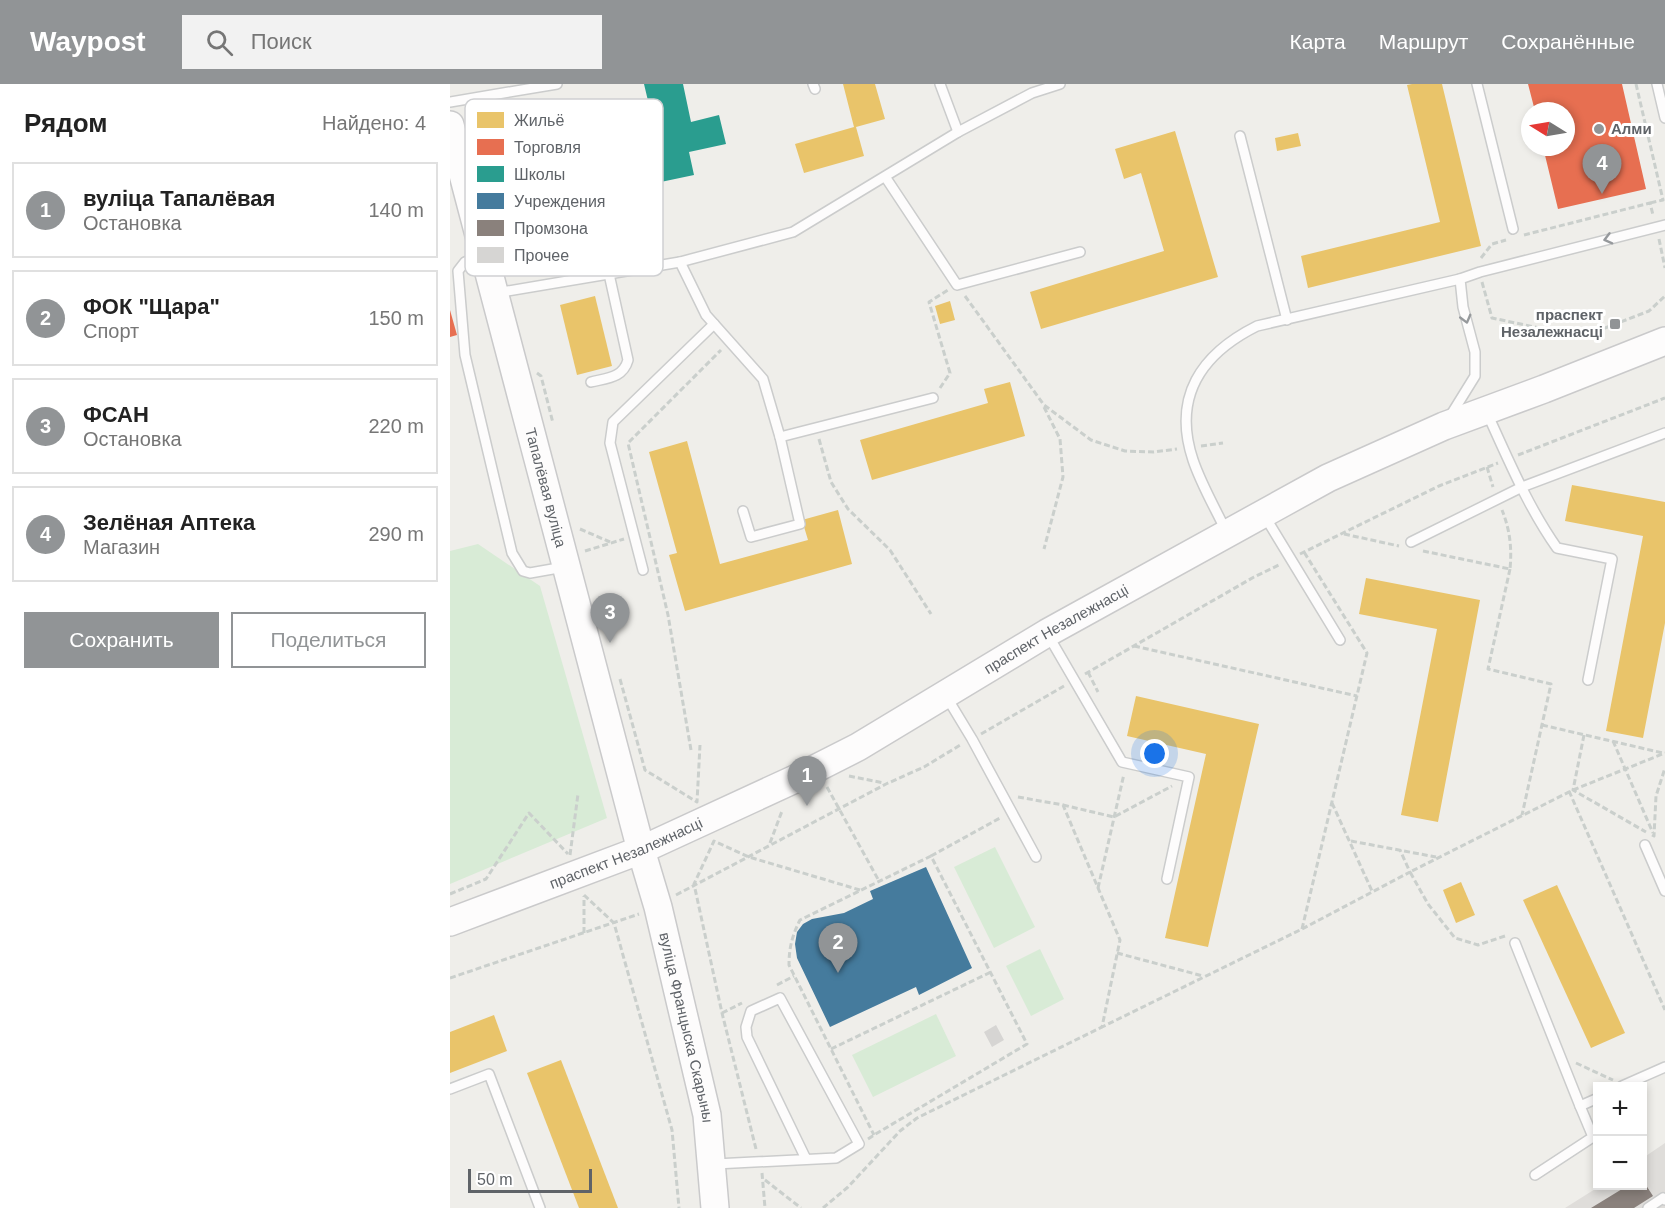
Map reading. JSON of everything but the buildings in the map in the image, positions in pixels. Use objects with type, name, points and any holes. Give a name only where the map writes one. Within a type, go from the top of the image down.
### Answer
[{"type":"main road","name":"Тапалёвая вуліца","points":[[450,125],[465,184]]},
{"type":"main road","name":"Тапалёвая вуліца","points":[[488,276],[576,558],[641,850]]},
{"type":"main road","name":"праспект Незалежнасці","points":[[450,922],[641,850],[806,774],[858,747],[1047,633],[1328,478],[1444,426],[1665,341]]},
{"type":"main road","name":"вуліца Францыска Скарыны","points":[[641,850],[658,906],[707,1115],[716,1208]]},
{"type":"lane","points":[[468,99],[557,84]]},
{"type":"lane","points":[[940,84],[958,132]]},
{"type":"lane","points":[[663,265],[793,232],[1031,88],[1060,84]]},
{"type":"lane","points":[[1477,84],[1513,234]]},
{"type":"lane","points":[[1657,84],[1665,118]]},
{"type":"lane","points":[[450,102],[465,99]]},
{"type":"lane","points":[[1240,136],[1287,320]]},
{"type":"lane","points":[[885,177],[957,285],[1080,252]]},
{"type":"lane","points":[[1227,533],[1194,461],[1186,430],[1189,398],[1201,370],[1214,355],[1236,337],[1257,326],[1460,279],[1665,225]]},
{"type":"lane","points":[[465,262],[458,271],[457,279],[465,355],[512,553],[523,571],[530,573],[576,558]]},
{"type":"lane","points":[[680,262],[706,315],[763,379],[780,437],[800,524],[751,537],[743,511]]},
{"type":"lane","points":[[493,294],[592,276]]},
{"type":"lane","points":[[591,382],[616,376],[626,369],[628,360],[610,276]]},
{"type":"lane","points":[[1444,426],[1475,376],[1475,352],[1462,308],[1460,279]]},
{"type":"lane","points":[[643,570],[610,443],[613,422],[714,324]]},
{"type":"lane","points":[[780,437],[933,398]]},
{"type":"lane","points":[[1486,410],[1543,528],[1557,548],[1612,559],[1588,680]]},
{"type":"lane","points":[[1410,545],[1522,487],[1665,433]]},
{"type":"lane","points":[[1263,513],[1340,640]]},
{"type":"lane","points":[[1047,633],[1122,762],[1189,777],[1167,879]]},
{"type":"lane","points":[[945,694],[1036,857]]},
{"type":"lane","points":[[1645,845],[1665,891]]},
{"type":"lane","points":[[1515,943],[1593,1137],[1535,1175]]},
{"type":"lane","points":[[712,1164],[759,1161],[806,1160],[836,1158],[859,1144],[780,998],[751,1011],[746,1027],[747,1036],[806,1160]]},
{"type":"lane","points":[[1631,1082],[1665,1067]]},
{"type":"lane","points":[[450,1089],[489,1074],[540,1208]]},
{"type":"lane","points":[[1580,1106],[1593,1100]]},
{"type":"lane","points":[[1648,1208],[1663,1198],[1665,1200]]},
{"type":"path","points":[[1636,84],[1663,200],[1650,203]]},
{"type":"path","points":[[1524,235],[1555,226]]},
{"type":"path","points":[[1513,234],[1492,244],[1481,258],[1480,272],[1492,318],[1582,337],[1649,311],[1665,296]]},
{"type":"path","points":[[933,398],[950,373],[929,302],[957,285],[1044,405],[1060,439],[1063,477],[1044,549]]},
{"type":"path","points":[[691,750],[668,615],[628,443],[729,342]]},
{"type":"path","points":[[983,742],[980,735],[1254,577],[1439,486],[1665,398]]},
{"type":"path","points":[[1044,405],[1091,440],[1125,451],[1154,452],[1223,443]]},
{"type":"path","points":[[816,428],[831,482],[848,509],[890,550],[931,614]]},
{"type":"path","points":[[1487,467],[1508,525],[1512,550],[1488,669],[1551,684],[1522,815]]},
{"type":"path","points":[[580,529],[611,543]]},
{"type":"path","points":[[576,558],[611,543],[649,532]]},
{"type":"path","points":[[1342,534],[1410,545]]},
{"type":"path","points":[[1420,550],[1510,569]]},
{"type":"path","points":[[1302,929],[1367,653],[1304,552]]},
{"type":"path","points":[[1134,646],[1357,696]]},
{"type":"path","points":[[1088,672],[1103,702]]},
{"type":"path","points":[[1542,725],[1665,753]]},
{"type":"path","points":[[1584,735],[1572,790],[1569,792],[1665,1010]]},
{"type":"path","points":[[450,978],[658,906],[694,884],[886,784],[924,767],[972,739]]},
{"type":"path","points":[[1613,741],[1657,844]]},
{"type":"path","points":[[645,770],[697,802],[700,746]]},
{"type":"path","points":[[1572,790],[1665,753]]},
{"type":"path","points":[[1098,889],[1126,763]]},
{"type":"path","points":[[1654,836],[1656,796],[1665,768]]},
{"type":"path","points":[[848,776],[886,784]]},
{"type":"path","points":[[1012,795],[1114,817],[1189,777]]},
{"type":"path","points":[[818,792],[827,787],[879,881]]},
{"type":"path","points":[[1572,790],[1654,836]]},
{"type":"path","points":[[578,794],[577,876],[584,933]]},
{"type":"path","points":[[1332,803],[1372,891]]},
{"type":"path","points":[[1063,805],[1120,940],[1102,1027]]},
{"type":"path","points":[[769,845],[780,812],[790,806]]},
{"type":"path","points":[[450,894],[486,879],[529,813],[614,923],[672,1130],[679,1208]]},
{"type":"path","points":[[874,1135],[789,966],[792,935],[800,921],[931,856],[1001,818]]},
{"type":"path","points":[[765,1208],[764,1179],[722,1013],[694,884],[714,841],[749,857],[861,890]]},
{"type":"path","points":[[1350,841],[1438,858]]},
{"type":"path","points":[[823,1208],[848,1187],[900,1131],[917,1118],[1302,929],[1410,872],[1400,850]]},
{"type":"path","points":[[859,1144],[1027,1044],[931,856]]},
{"type":"path","points":[[1117,953],[1204,977]]},
{"type":"path","points":[[831,1049],[991,972]]},
{"type":"path","points":[[764,1179],[801,1208]]},
{"type":"shaded area","points":[[1665,1143],[1665,1208],[1565,1208],[1594,1190],[1647,1190],[1647,1155]]},
{"type":"green space","points":[[478,544],[540,586],[607,818],[450,884],[450,551]]},
{"type":"green space","points":[[995,847],[1035,927],[994,948],[954,867]]},
{"type":"green space","points":[[1040,949],[1064,999],[1031,1016],[1006,966]]},
{"type":"green space","points":[[936,1014],[956,1056],[873,1097],[852,1055]]},
{"type":"place","name":"Алми","points":[[1599,129]]},
{"type":"place","name":"Зелёная Аптека","points":[[1602,194]]},
{"type":"place","name":"праспект Незалежнасці","points":[[1615,324]]},
{"type":"place","name":"ФСАН","points":[[610,643]]},
{"type":"place","name":"вуліца Тапалёвая","points":[[807,806]]},
{"type":"place","name":"ФОК \"Щара\"","points":[[838,973]]}]
